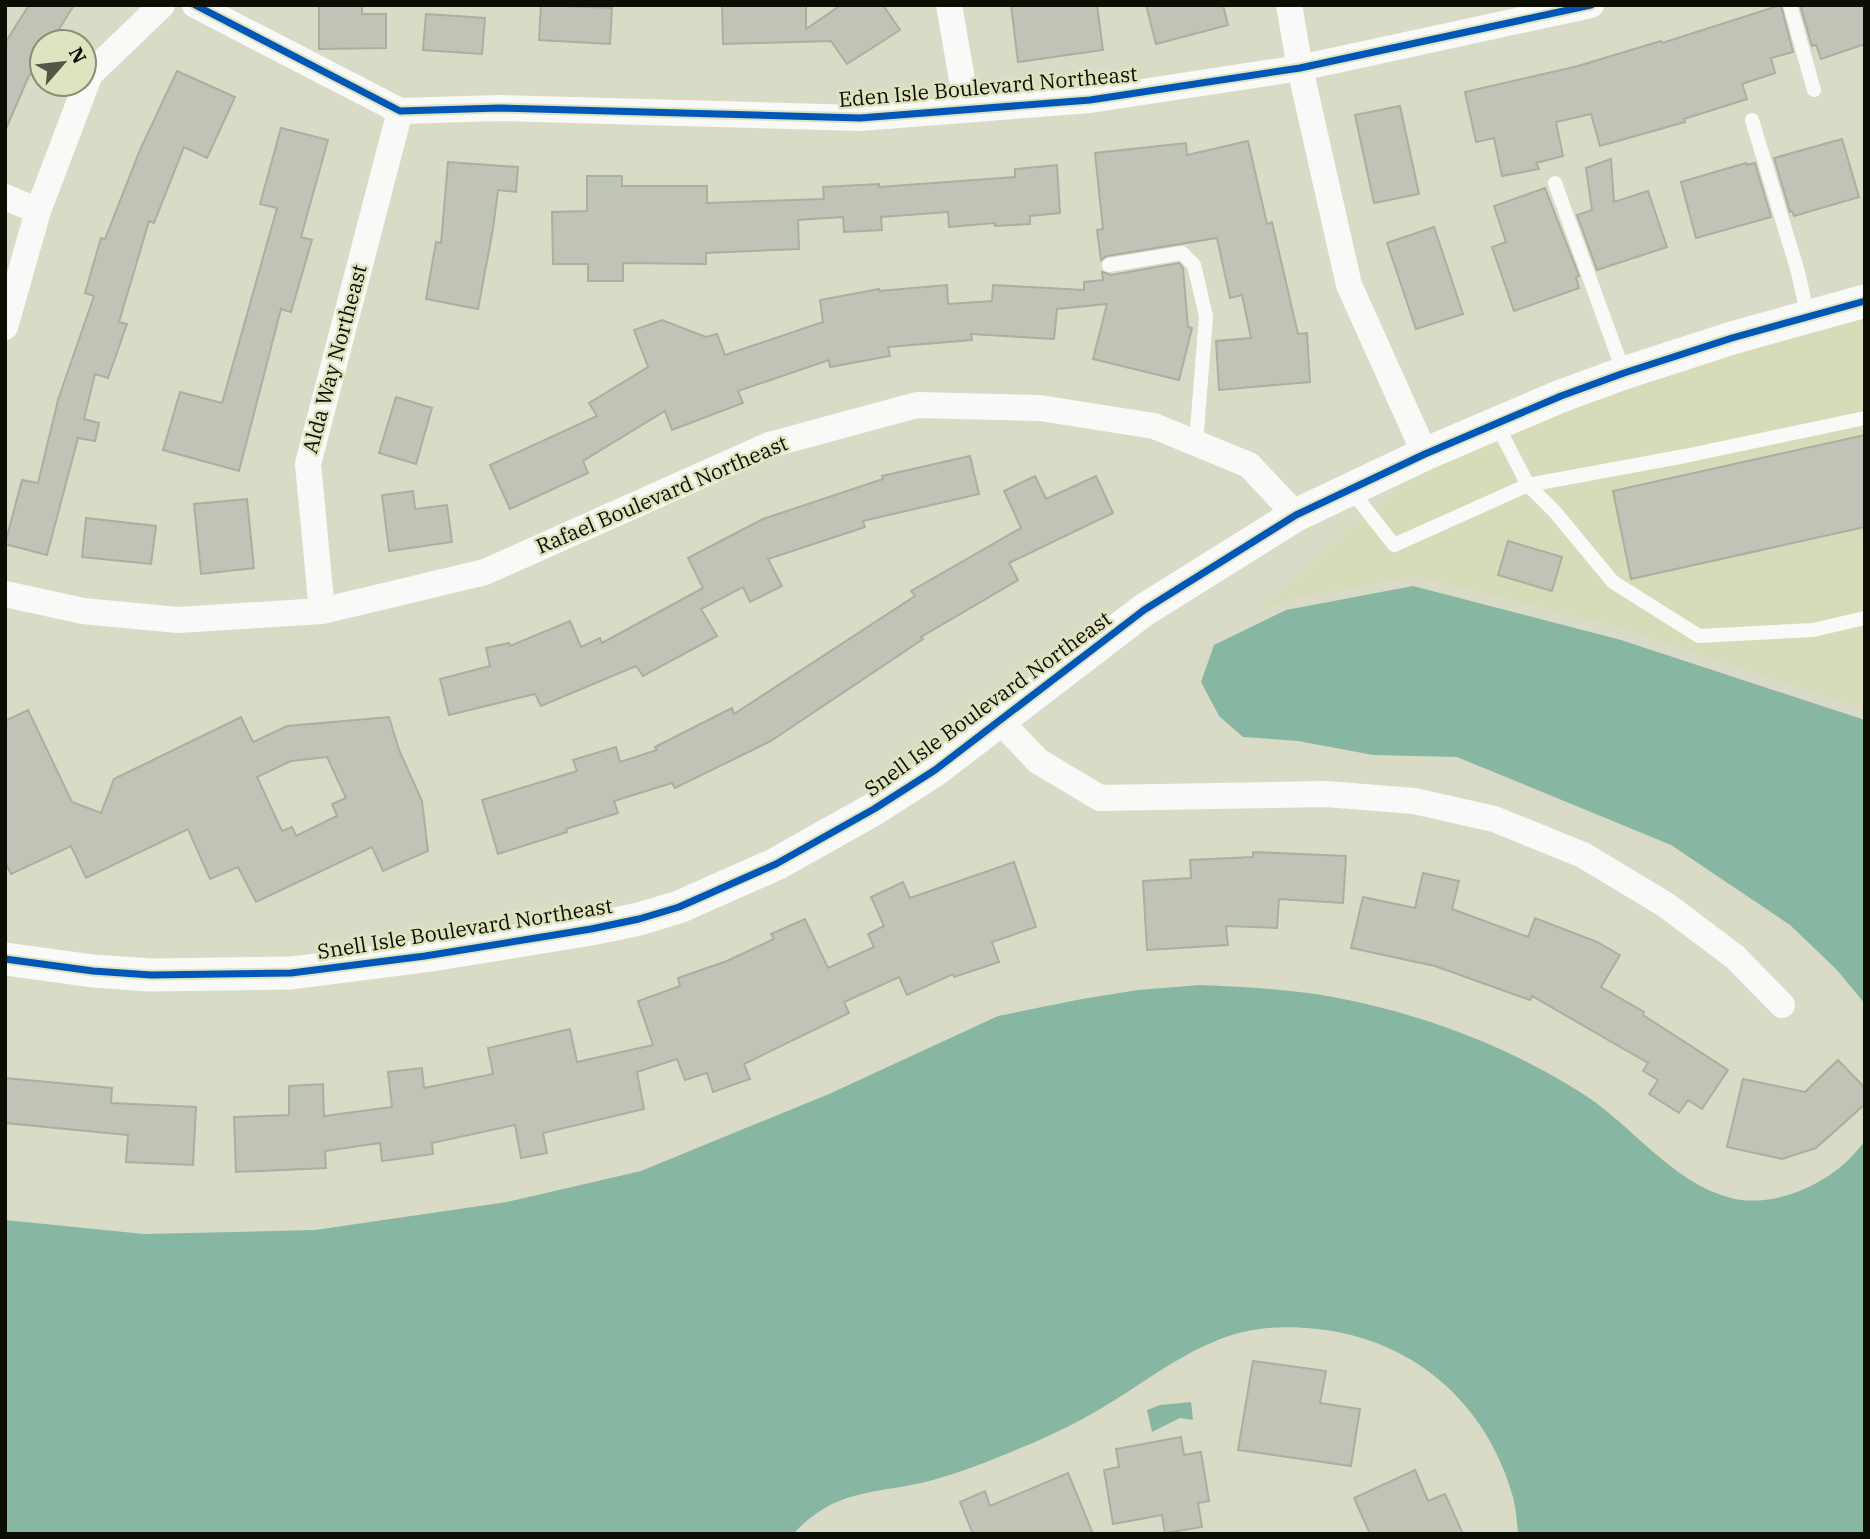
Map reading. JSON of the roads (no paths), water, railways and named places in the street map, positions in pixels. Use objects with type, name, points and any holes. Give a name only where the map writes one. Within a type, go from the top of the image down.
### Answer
[{"type":"street","points":[[5,327],[38,211],[90,74],[162,5]]},
{"type":"street","name":"Eden Isle Boulevard Northeast","points":[[195,5],[400,111],[500,108],[860,118],[1090,100],[1300,68],[1591,5]]},
{"type":"street","points":[[949,5],[967,108]]},
{"type":"street","points":[[1289,5],[1300,68],[1349,285],[1425,454]]},
{"type":"street","name":"Alda Way Northeast","points":[[322,611],[308,464],[400,111]]},
{"type":"street","points":[[5,197],[38,211]]},
{"type":"street","name":"Snell Isle Boulevard Northeast","points":[[5,959],[82,970],[151,975],[290,973],[425,956],[639,919],[679,907],[725,888],[834,834],[935,770],[1144,610],[1296,515],[1496,423],[1624,373],[1731,338],[1865,301]]},
{"type":"street","name":"Rafael Boulevard Northeast","points":[[5,594],[83,611],[178,620],[322,611],[485,572],[769,445],[917,405],[1040,408],[1154,426],[1249,465],[1296,515]]},
{"type":"street","points":[[999,720],[1038,761],[1100,798],[1326,794],[1414,801],[1494,819],[1583,855],[1666,905],[1735,957],[1782,1005]]},
{"type":"lane","points":[[1790,5],[1814,90]]},
{"type":"lane","points":[[1752,120],[1798,272],[1808,317]]},
{"type":"lane","points":[[1555,183],[1624,373]]},
{"type":"lane","points":[[1109,265],[1182,253],[1194,265],[1206,316],[1196,443]]},
{"type":"lane","points":[[1350,489],[1394,545],[1528,485],[1685,456],[1865,418]]},
{"type":"lane","points":[[1496,423],[1528,485],[1555,512],[1613,582],[1699,636],[1813,630],[1865,618]]}]
